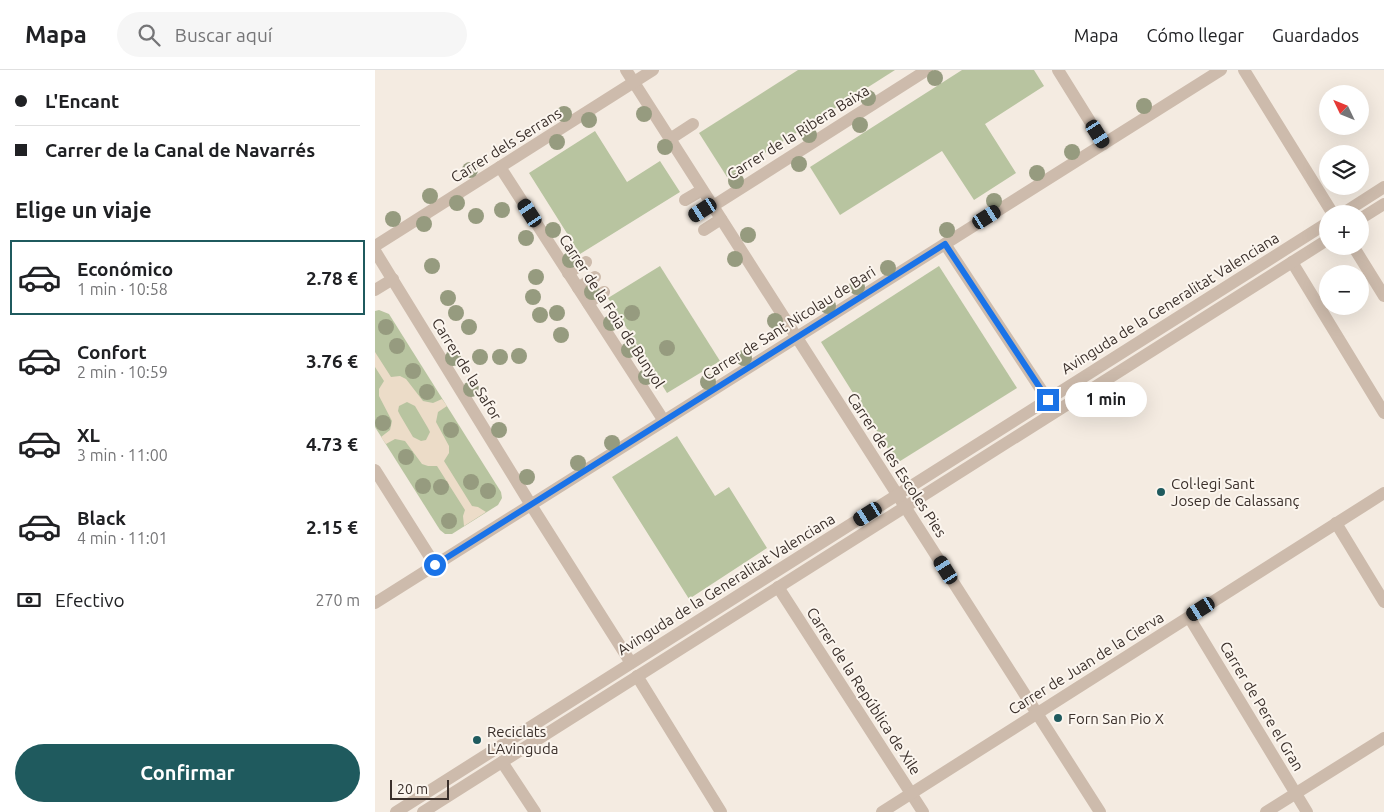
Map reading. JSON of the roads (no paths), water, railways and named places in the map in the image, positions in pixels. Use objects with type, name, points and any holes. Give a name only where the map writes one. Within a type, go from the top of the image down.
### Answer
[{"type":"street","name":"Carrer de les Escoles Pies","points":[[626,70],[1100,812]]},
{"type":"street","name":"Carrer dels Serrans","points":[[375,246],[653,70]]},
{"type":"street","name":"Carrer de la Ribera Baixa","points":[[695,215],[927,70]]},
{"type":"street","points":[[1058,70],[1104,144]]},
{"type":"street","name":"Carrer de Sant Nicolau de Bari","points":[[375,603],[1221,70]]},
{"type":"street","points":[[1245,70],[1328,205]]},
{"type":"street","points":[[670,139],[693,124]]},
{"type":"street","name":"Carrer de la Foia de Bunyol","points":[[501,167],[664,421]]},
{"type":"street","points":[[1357,205],[1384,188]]},
{"type":"street","points":[[685,200],[702,190]]},
{"type":"street","points":[[1369,213],[1384,204]]},
{"type":"street","points":[[704,230],[721,219]]},
{"type":"street","name":"Avinguda de la Generalitat Valenciana","points":[[396,812],[1319,228]]},
{"type":"street","points":[[945,244],[1048,400]]},
{"type":"street","name":"Avinguda de la Generalitat Valenciana","points":[[423,812],[1319,245]]},
{"type":"street","name":"Carrer de la Safor","points":[[375,251],[531,505],[631,663]]},
{"type":"street","points":[[1359,255],[1384,296]]},
{"type":"street","points":[[569,273],[586,262]]},
{"type":"street","points":[[1292,262],[1384,412]]},
{"type":"street","points":[[578,288],[595,277]]},
{"type":"street","points":[[375,290],[393,279]]},
{"type":"street","points":[[588,303],[604,292]]},
{"type":"street","points":[[375,470],[435,565]]},
{"type":"street","name":"Carrer de Juan de la Cierva","points":[[882,812],[1384,493]]},
{"type":"street","points":[[1336,523],[1384,602]]},
{"type":"street","name":"Carrer de la República de Xile","points":[[778,587],[923,812]]},
{"type":"street","name":"Carrer de Pere el Gran","points":[[1189,617],[1307,812]]},
{"type":"street","points":[[637,676],[721,812]]},
{"type":"street","points":[[1266,812],[1384,738]]},
{"type":"street","points":[[502,762],[535,812]]},
{"type":"place","name":"Col·legi Sant Josep de Calassanç","points":[[1161,492]]},
{"type":"place","name":"Forn San Pio X","points":[[1058,718]]},
{"type":"place","name":"Reciclats L'Avinguda","points":[[477,740]]}]
